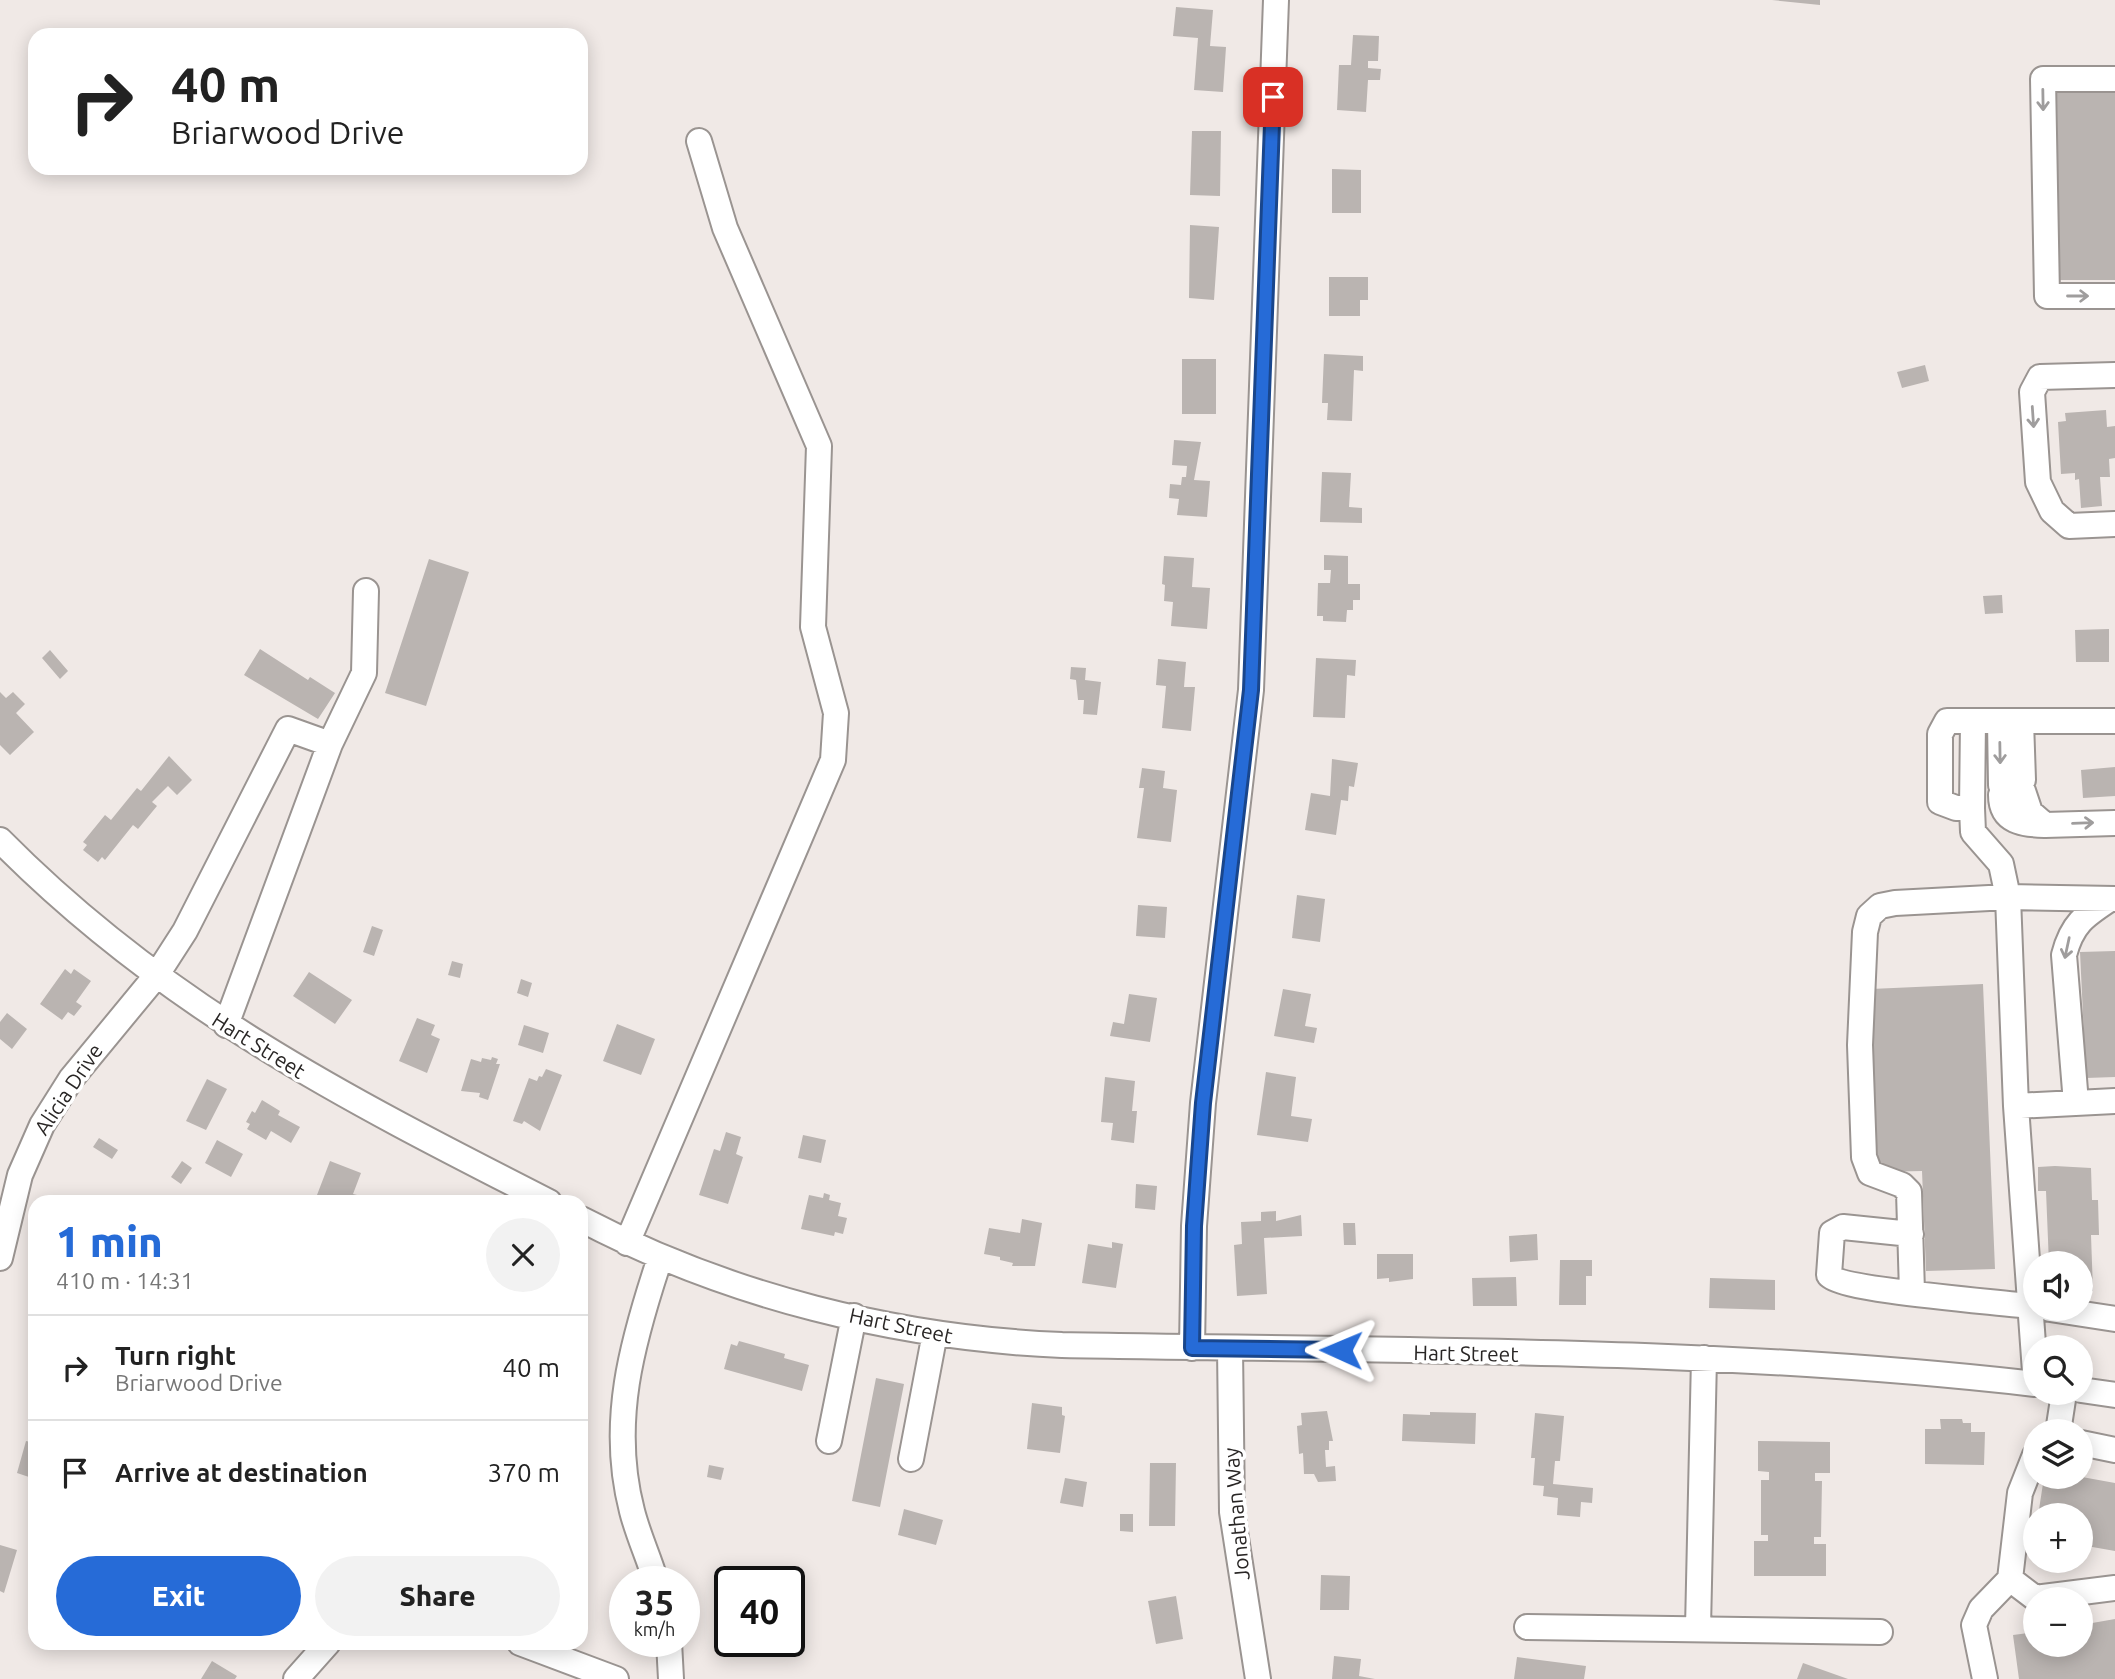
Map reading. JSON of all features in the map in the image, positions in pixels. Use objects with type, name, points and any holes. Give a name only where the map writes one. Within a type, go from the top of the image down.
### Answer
[{"type":"street","points":[[1192,1348],[1194,1226],[1202,1114],[1252,676],[1276,0]]},
{"type":"street","points":[[2115,79],[2043,79],[2047,296],[2115,296]]},
{"type":"street","points":[[626,1243],[833,760],[836,713],[813,627],[819,446],[725,228],[699,141]]},
{"type":"street","points":[[2115,375],[2040,377],[2032,392],[2038,482],[2052,510],[2069,526],[2115,524]]},
{"type":"street","points":[[226,1025],[330,744],[364,673],[366,592]]},
{"type":"street","points":[[1972,808],[1956,808],[1940,802],[1940,734],[1947,721],[2115,721]]},
{"type":"street","points":[[1973,721],[1973,832],[2001,864],[2008,897],[2016,1106],[2032,1251]]},
{"type":"street","points":[[2010,721],[2012,788],[2030,812],[2045,825],[2115,822]]},
{"type":"street","name":"Alicia Drive","points":[[0,1258],[20,1175],[42,1125],[98,1044],[156,976],[185,931],[288,729],[330,744]]},
{"type":"street","name":"Hart Street","points":[[0,840],[57,895],[156,976],[226,1025],[337,1093],[535,1195]]},
{"type":"street","points":[[1912,1292],[1909,1192],[1902,1185],[1870,1174],[1864,1157],[1860,1033],[1865,932],[1870,916],[1880,906],[1895,902],[2008,897],[2113,899]]},
{"type":"street","points":[[2076,1103],[2064,955],[2070,933],[2087,914],[2113,899]]},
{"type":"street","points":[[2016,1106],[2115,1101]]},
{"type":"street","name":"Hart Street","points":[[588,1223],[660,1258],[766,1294],[935,1333],[1016,1343],[1704,1358],[1877,1368],[2023,1383]]},
{"type":"street","points":[[1911,1234],[1843,1227],[1836,1229],[1829,1275],[1834,1281],[2023,1305]]},
{"type":"street","points":[[651,1566],[632,1511],[621,1433],[622,1403],[634,1342],[660,1258]]},
{"type":"street","points":[[829,1441],[854,1316]]},
{"type":"street","points":[[2093,1316],[2115,1320]]},
{"type":"street","points":[[911,1460],[935,1333]]},
{"type":"street","name":"Jonathan Way","points":[[1230,1348],[1232,1512],[1258,1679]]},
{"type":"street","points":[[1698,1628],[1704,1358]]},
{"type":"street","points":[[2093,1392],[2115,1395]]},
{"type":"street","points":[[2093,1445],[2115,1450]]},
{"type":"street","points":[[1984,1679],[1975,1625],[1981,1609],[2010,1579],[2023,1485]]},
{"type":"street","points":[[2010,1579],[2035,1598],[2115,1588]]},
{"type":"street","points":[[1527,1627],[1880,1632]]},
{"type":"street","points":[[296,1679],[322,1650]]},
{"type":"street","points":[[534,1650],[574,1670],[616,1679]]},
{"type":"street","points":[[670,1657],[671,1679]]},
{"type":"building","points":[[1772,0],[1820,0],[1820,5]]},
{"type":"building","points":[[1176,7],[1213,10],[1210,46],[1226,47],[1223,92],[1194,90],[1198,38],[1173,36]]},
{"type":"building","points":[[1353,35],[1379,36],[1378,61],[1368,61],[1368,68],[1381,69],[1380,80],[1368,80],[1366,112],[1337,110],[1339,65],[1351,65]]},
{"type":"building","points":[[2057,93],[2115,93],[2115,280],[2058,280]]},
{"type":"building","points":[[1192,131],[1221,131],[1220,196],[1190,195]]},
{"type":"building","points":[[1332,169],[1361,170],[1361,213],[1332,213]]},
{"type":"building","points":[[1190,225],[1219,227],[1214,300],[1189,298]]},
{"type":"building","points":[[1329,277],[1368,277],[1368,300],[1360,300],[1360,316],[1329,316]]},
{"type":"building","points":[[1324,354],[1363,356],[1363,371],[1354,370],[1352,421],[1327,420],[1328,403],[1322,403]]},
{"type":"building","points":[[1182,359],[1216,359],[1216,414],[1182,414]]},
{"type":"building","points":[[1925,365],[1929,381],[1902,388],[1897,372]]},
{"type":"building","points":[[2106,410],[2107,427],[2115,426],[2115,458],[2109,459],[2110,477],[2100,477],[2102,506],[2081,508],[2079,479],[2075,480],[2075,473],[2061,474],[2058,422],[2066,421],[2065,413]]},
{"type":"building","points":[[1174,440],[1201,442],[1194,480],[1210,481],[1207,517],[1177,515],[1179,499],[1169,498],[1170,484],[1181,485],[1182,477],[1186,477],[1187,466],[1172,465]]},
{"type":"building","points":[[1322,472],[1351,473],[1349,507],[1362,508],[1362,523],[1320,522]]},
{"type":"building","points":[[1324,555],[1348,556],[1348,584],[1360,584],[1360,600],[1353,600],[1353,610],[1347,610],[1346,622],[1323,621],[1323,616],[1317,616],[1318,583],[1330,583],[1331,570],[1324,570]]},
{"type":"building","points":[[1164,556],[1194,558],[1192,587],[1210,588],[1207,629],[1171,626],[1173,602],[1164,601],[1165,585],[1162,584]]},
{"type":"building","points":[[429,559],[469,572],[426,706],[385,693]]},
{"type":"building","points":[[2002,595],[2003,613],[1985,614],[1983,596]]},
{"type":"building","points":[[2109,629],[2109,662],[2076,662],[2075,630]]},
{"type":"building","points":[[260,649],[308,680],[310,677],[335,693],[318,719],[244,675]]},
{"type":"building","points":[[50,650],[68,671],[60,679],[42,658]]},
{"type":"building","points":[[1316,658],[1356,660],[1355,676],[1347,675],[1345,718],[1313,717]]},
{"type":"building","points":[[1158,659],[1186,662],[1184,687],[1195,687],[1191,731],[1162,728],[1166,686],[1156,685]]},
{"type":"building","points":[[1071,667],[1086,668],[1085,680],[1101,682],[1097,715],[1083,714],[1084,700],[1078,700],[1076,680],[1070,679]]},
{"type":"building","points":[[0,692],[6,698],[13,692],[25,704],[16,713],[34,732],[10,755],[0,745]]},
{"type":"building","points":[[169,756],[192,780],[177,795],[168,786],[152,802],[157,806],[138,829],[133,825],[105,860],[102,857],[98,862],[83,850],[87,845],[83,842],[105,815],[111,820],[137,788],[141,791]]},
{"type":"building","points":[[1332,759],[1358,763],[1354,787],[1349,786],[1348,801],[1341,800],[1336,835],[1305,830],[1311,793],[1330,796]]},
{"type":"building","points":[[2115,767],[2115,796],[2083,798],[2081,770]]},
{"type":"building","points":[[1142,768],[1165,771],[1163,788],[1177,790],[1171,842],[1137,838],[1144,788],[1139,788]]},
{"type":"building","points":[[1297,895],[1325,899],[1320,942],[1292,938]]},
{"type":"building","points":[[1138,905],[1167,907],[1165,938],[1136,936]]},
{"type":"building","points":[[372,926],[383,930],[374,956],[363,952]]},
{"type":"building","points":[[2115,951],[2115,1077],[2086,1078],[2080,952]]},
{"type":"building","points":[[452,961],[463,964],[460,978],[448,975]]},
{"type":"building","points":[[65,969],[71,974],[74,969],[91,981],[76,1002],[82,1006],[74,1016],[68,1012],[62,1020],[40,1004]]},
{"type":"building","points":[[309,972],[352,1000],[335,1024],[293,996]]},
{"type":"building","points":[[521,979],[532,983],[528,997],[517,993]]},
{"type":"building","points":[[1983,984],[1995,1269],[1926,1271],[1922,1171],[1878,1172],[1871,989]]},
{"type":"building","points":[[1283,989],[1311,994],[1305,1026],[1317,1028],[1314,1043],[1274,1036]]},
{"type":"building","points":[[1129,994],[1157,998],[1150,1042],[1110,1036],[1113,1022],[1124,1024]]},
{"type":"building","points":[[7,1013],[27,1029],[12,1049],[0,1039],[0,1022]]},
{"type":"building","points":[[417,1018],[435,1025],[431,1035],[440,1039],[427,1073],[399,1061]]},
{"type":"building","points":[[617,1024],[655,1039],[641,1075],[603,1061]]},
{"type":"building","points":[[524,1025],[549,1033],[543,1053],[518,1045]]},
{"type":"building","points":[[492,1057],[498,1059],[496,1064],[500,1064],[488,1100],[479,1097],[480,1093],[461,1091],[471,1059],[481,1062],[482,1058],[491,1060]]},
{"type":"building","points":[[546,1069],[562,1075],[540,1131],[524,1121],[522,1124],[513,1121],[529,1078],[537,1081]]},
{"type":"building","points":[[1266,1072],[1296,1077],[1291,1116],[1312,1119],[1308,1142],[1257,1135]]},
{"type":"building","points":[[1105,1077],[1135,1081],[1132,1111],[1137,1111],[1134,1143],[1111,1140],[1113,1123],[1101,1122]]},
{"type":"building","points":[[207,1079],[227,1089],[206,1130],[186,1121]]},
{"type":"building","points":[[262,1100],[280,1111],[278,1115],[300,1127],[291,1143],[271,1131],[266,1140],[247,1129],[250,1124],[246,1122]]},
{"type":"building","points":[[726,1132],[741,1137],[736,1154],[743,1157],[728,1204],[699,1195],[714,1149],[720,1151]]},
{"type":"building","points":[[803,1135],[826,1140],[821,1163],[798,1158]]},
{"type":"building","points":[[99,1138],[118,1150],[112,1159],[93,1147]]},
{"type":"building","points":[[217,1140],[243,1154],[231,1177],[205,1163]]},
{"type":"building","points":[[182,1161],[192,1168],[181,1184],[171,1177]]},
{"type":"building","points":[[330,1161],[361,1173],[353,1194],[357,1195],[317,1195]]},
{"type":"building","points":[[2038,1167],[2091,1168],[2092,1200],[2098,1200],[2099,1235],[2091,1235],[2092,1251],[2048,1251],[2046,1191],[2038,1191]]},
{"type":"building","points":[[1136,1184],[1157,1186],[1155,1210],[1135,1208]]},
{"type":"building","points":[[824,1193],[830,1195],[829,1200],[841,1203],[838,1216],[847,1218],[843,1234],[835,1232],[834,1236],[801,1229],[809,1195],[823,1198]]},
{"type":"building","points":[[1276,1211],[1276,1221],[1301,1215],[1302,1236],[1264,1238],[1267,1294],[1237,1296],[1234,1245],[1242,1244],[1241,1222],[1261,1221],[1261,1212]]},
{"type":"building","points":[[1022,1219],[1042,1223],[1035,1266],[1012,1266],[1013,1263],[1000,1260],[1000,1257],[984,1254],[989,1228],[1020,1233]]},
{"type":"building","points":[[1343,1223],[1355,1223],[1356,1245],[1344,1245]]},
{"type":"building","points":[[1537,1234],[1538,1260],[1510,1262],[1509,1236]]},
{"type":"building","points":[[1112,1242],[1123,1244],[1116,1288],[1082,1283],[1088,1244],[1112,1248]]},
{"type":"building","points":[[1377,1254],[1413,1254],[1413,1279],[1389,1282],[1389,1278],[1377,1279]]},
{"type":"building","points":[[1560,1260],[1592,1260],[1592,1276],[1586,1276],[1586,1305],[1559,1305]]},
{"type":"building","points":[[1516,1277],[1517,1306],[1473,1306],[1472,1278]]},
{"type":"building","points":[[1710,1278],[1775,1280],[1775,1310],[1709,1308]]},
{"type":"building","points":[[739,1341],[785,1354],[784,1358],[809,1365],[802,1391],[724,1369],[731,1344],[737,1346]]},
{"type":"building","points":[[876,1378],[904,1384],[880,1507],[852,1501]]},
{"type":"building","points":[[1032,1403],[1062,1407],[1062,1415],[1065,1416],[1060,1453],[1027,1449]]},
{"type":"building","points":[[1327,1411],[1333,1441],[1329,1441],[1329,1450],[1325,1450],[1326,1467],[1335,1466],[1336,1481],[1318,1482],[1314,1474],[1304,1474],[1297,1426],[1302,1425],[1301,1413]]},
{"type":"building","points":[[1430,1412],[1476,1413],[1475,1444],[1402,1441],[1403,1414],[1430,1415]]},
{"type":"building","points":[[1535,1413],[1564,1416],[1560,1461],[1555,1461],[1553,1484],[1593,1488],[1592,1503],[1581,1502],[1580,1517],[1557,1515],[1558,1498],[1543,1496],[1544,1486],[1533,1485],[1535,1458],[1531,1458]]},
{"type":"building","points":[[1940,1419],[1962,1419],[1963,1423],[1971,1423],[1971,1432],[1985,1432],[1984,1465],[1925,1464],[1925,1429],[1941,1429]]},
{"type":"building","points":[[26,1441],[28,1441],[28,1477],[17,1473]]},
{"type":"building","points":[[1758,1441],[1830,1442],[1830,1473],[1815,1473],[1815,1481],[1822,1481],[1821,1537],[1814,1537],[1814,1544],[1826,1544],[1826,1576],[1754,1576],[1754,1541],[1768,1541],[1768,1535],[1761,1535],[1761,1480],[1769,1480],[1769,1472],[1758,1471]]},
{"type":"building","points":[[1150,1463],[1176,1463],[1175,1526],[1149,1526]]},
{"type":"building","points":[[709,1465],[724,1468],[721,1480],[707,1477]]},
{"type":"building","points":[[1065,1478],[1087,1482],[1083,1507],[1060,1503]]},
{"type":"building","points":[[2093,1479],[2115,1483],[2115,1551],[2093,1547],[2093,1503],[2040,1503],[2042,1489],[2093,1489]]},
{"type":"building","points":[[904,1509],[943,1520],[936,1545],[898,1535]]},
{"type":"building","points":[[1120,1514],[1133,1514],[1133,1532],[1120,1531]]},
{"type":"building","points":[[0,1545],[17,1550],[4,1593],[0,1591]]},
{"type":"building","points":[[1321,1575],[1350,1576],[1349,1610],[1320,1610]]},
{"type":"building","points":[[1176,1596],[1183,1639],[1156,1644],[1148,1601]]},
{"type":"building","points":[[2115,1619],[2115,1679],[2019,1679],[2013,1635],[2023,1634],[2023,1657],[2093,1657],[2093,1623]]},
{"type":"building","points":[[1334,1656],[1361,1659],[1359,1676],[1375,1679],[1332,1679]]},
{"type":"building","points":[[1517,1657],[1586,1666],[1584,1679],[1514,1679]]},
{"type":"building","points":[[212,1661],[237,1676],[235,1679],[201,1679]]},
{"type":"building","points":[[1803,1663],[1848,1679],[1797,1679]]},
{"type":"route","points":[[1273,97],[1251,690],[1199,1146],[1194,1226],[1192,1348],[1341,1350]]}]
